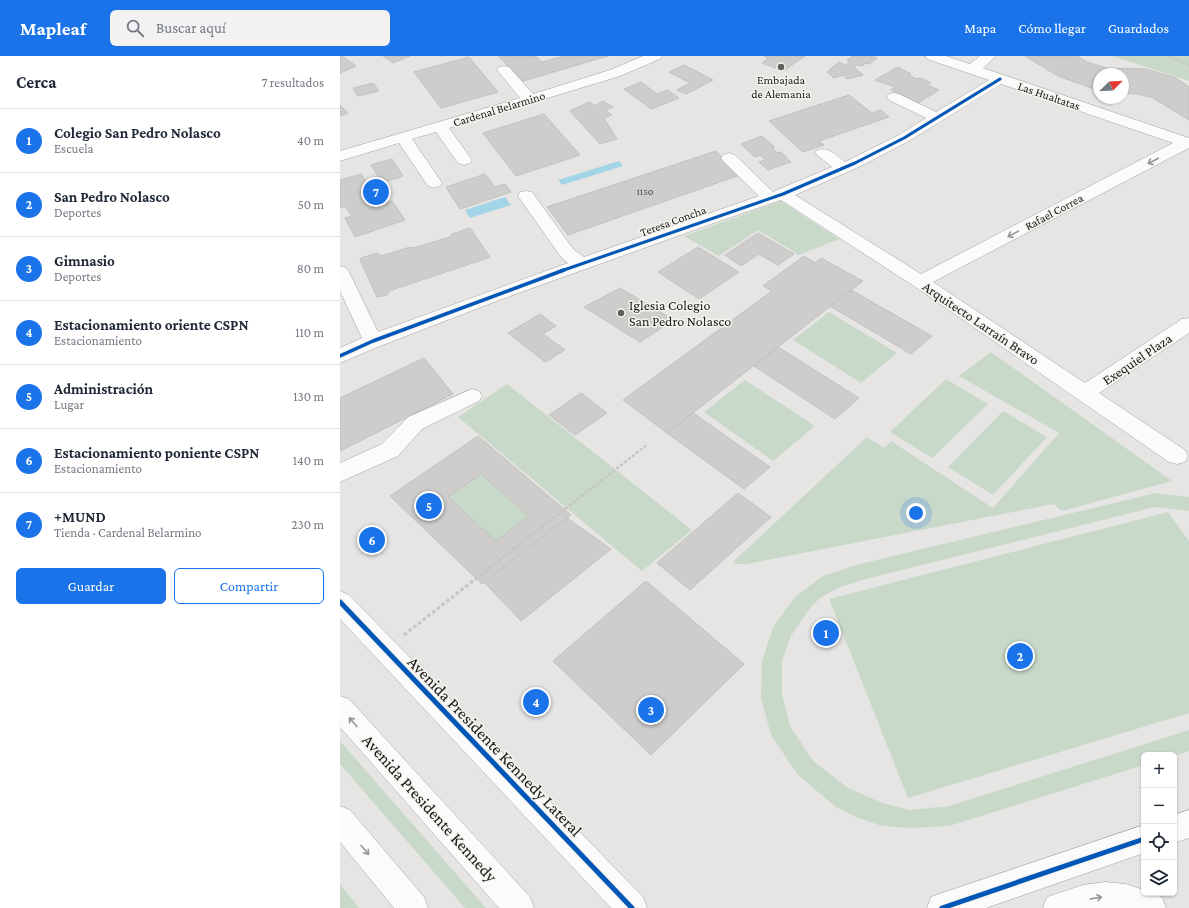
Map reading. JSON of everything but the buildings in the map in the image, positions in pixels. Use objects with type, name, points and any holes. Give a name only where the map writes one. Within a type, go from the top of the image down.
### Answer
[{"type":"main road","name":"Cardenal Belarmino","points":[[340,156],[530,100],[615,73],[655,56]]},
{"type":"main road","name":"Las Hualtatas","points":[[932,56],[1188,143]]},
{"type":"main road","points":[[972,70],[989,56]]},
{"type":"main road","points":[[504,70],[530,100]]},
{"type":"main road","name":"Teresa Concha","points":[[340,356],[373,341],[495,295],[776,196],[843,168],[904,138],[1000,79]]},
{"type":"main road","points":[[894,97],[937,118]]},
{"type":"main road","points":[[440,127],[464,160]]},
{"type":"main road","points":[[403,138],[434,183]]},
{"type":"main road","name":"Rafael Correa","points":[[920,282],[1188,143]]},
{"type":"main road","points":[[823,153],[843,168]]},
{"type":"main road","name":"Arquitecto Larraín Bravo","points":[[729,158],[776,196],[920,282],[1177,456]]},
{"type":"main road","points":[[526,196],[567,253],[581,264]]},
{"type":"main road","points":[[340,272],[373,341]]},
{"type":"main road","name":"Exequiel Plaza","points":[[1085,393],[1189,324]]},
{"type":"main road","points":[[340,473],[390,450],[415,423],[472,396]]},
{"type":"main road","name":"Avenida Presidente Kennedy Lateral","points":[[340,602],[632,908]]},
{"type":"main road","name":"Avenida Presidente Kennedy","points":[[340,708],[519,908]]},
{"type":"main road","points":[[340,820],[413,908]]},
{"type":"main road","points":[[1177,828],[1189,824]]},
{"type":"main road","points":[[942,908],[1141,840]]},
{"type":"main road","points":[[1058,908],[1074,902],[1115,896],[1136,901],[1151,908]]},
{"type":"path","points":[[1169,56],[1189,65]]},
{"type":"path","points":[[385,650],[648,444]]},
{"type":"green space","points":[[1112,56],[1189,56],[1189,81]]},
{"type":"green space","points":[[781,201],[839,239],[799,255],[758,230],[719,256],[684,236]]},
{"type":"green space","points":[[829,312],[897,353],[861,383],[793,340]]},
{"type":"green space","points":[[991,352],[1172,481],[1062,511],[1054,504],[747,564],[734,564],[734,561],[867,437],[884,448],[891,441],[993,508],[1059,433],[959,376]]},
{"type":"green space","points":[[946,379],[988,404],[932,458],[890,432]]},
{"type":"green space","points":[[745,380],[815,426],[773,461],[704,412]]},
{"type":"green space","points":[[507,384],[692,530],[642,571],[458,417]]},
{"type":"green space","points":[[1003,411],[1047,437],[993,495],[948,467]]},
{"type":"green space","points":[[481,474],[529,516],[496,541],[448,497]]},
{"type":"green space","points":[[1156,493],[1189,497],[1189,511],[1155,507],[862,580],[838,588],[820,598],[811,607],[791,636],[782,661],[782,694],[790,726],[813,761],[848,788],[885,804],[910,810],[949,806],[1189,730],[1189,751],[1177,755],[1177,752],[1141,752],[1141,766],[949,826],[913,828],[882,826],[856,817],[836,807],[798,775],[771,735],[761,698],[762,661],[773,627],[795,597],[823,576],[856,565]]},
{"type":"green space","points":[[1168,512],[1189,541],[1189,713],[908,798],[829,599]]},
{"type":"green space","points":[[340,741],[486,908],[465,908],[340,764]]},
{"type":"green space","points":[[340,884],[359,908],[340,908]]},
{"type":"water","points":[[619,161],[623,166],[562,185],[558,180]]},
{"type":"water","points":[[505,197],[511,205],[470,218],[465,210]]},
{"type":"cycle path","points":[[340,356],[373,341],[495,295],[705,220],[783,194],[855,163],[904,138],[1000,79]]},
{"type":"cycle path","points":[[340,602],[632,908]]},
{"type":"cycle path","points":[[942,908],[1141,840]]},
{"type":"place","name":"Embajada de Alemania","points":[[781,67]]},
{"type":"place","name":"+MUND","points":[[376,192]]},
{"type":"place","name":"Iglesia Colegio San Pedro Nolasco","points":[[621,313]]},
{"type":"place","name":"Administración","points":[[429,506]]},
{"type":"place","name":"Estacionamiento poniente CSPN","points":[[372,540]]},
{"type":"place","name":"Colegio San Pedro Nolasco","points":[[826,633]]},
{"type":"place","name":"San Pedro Nolasco","points":[[1020,656]]},
{"type":"place","name":"Estacionamiento oriente CSPN","points":[[536,702]]},
{"type":"place","name":"Gimnasio","points":[[651,710]]}]
